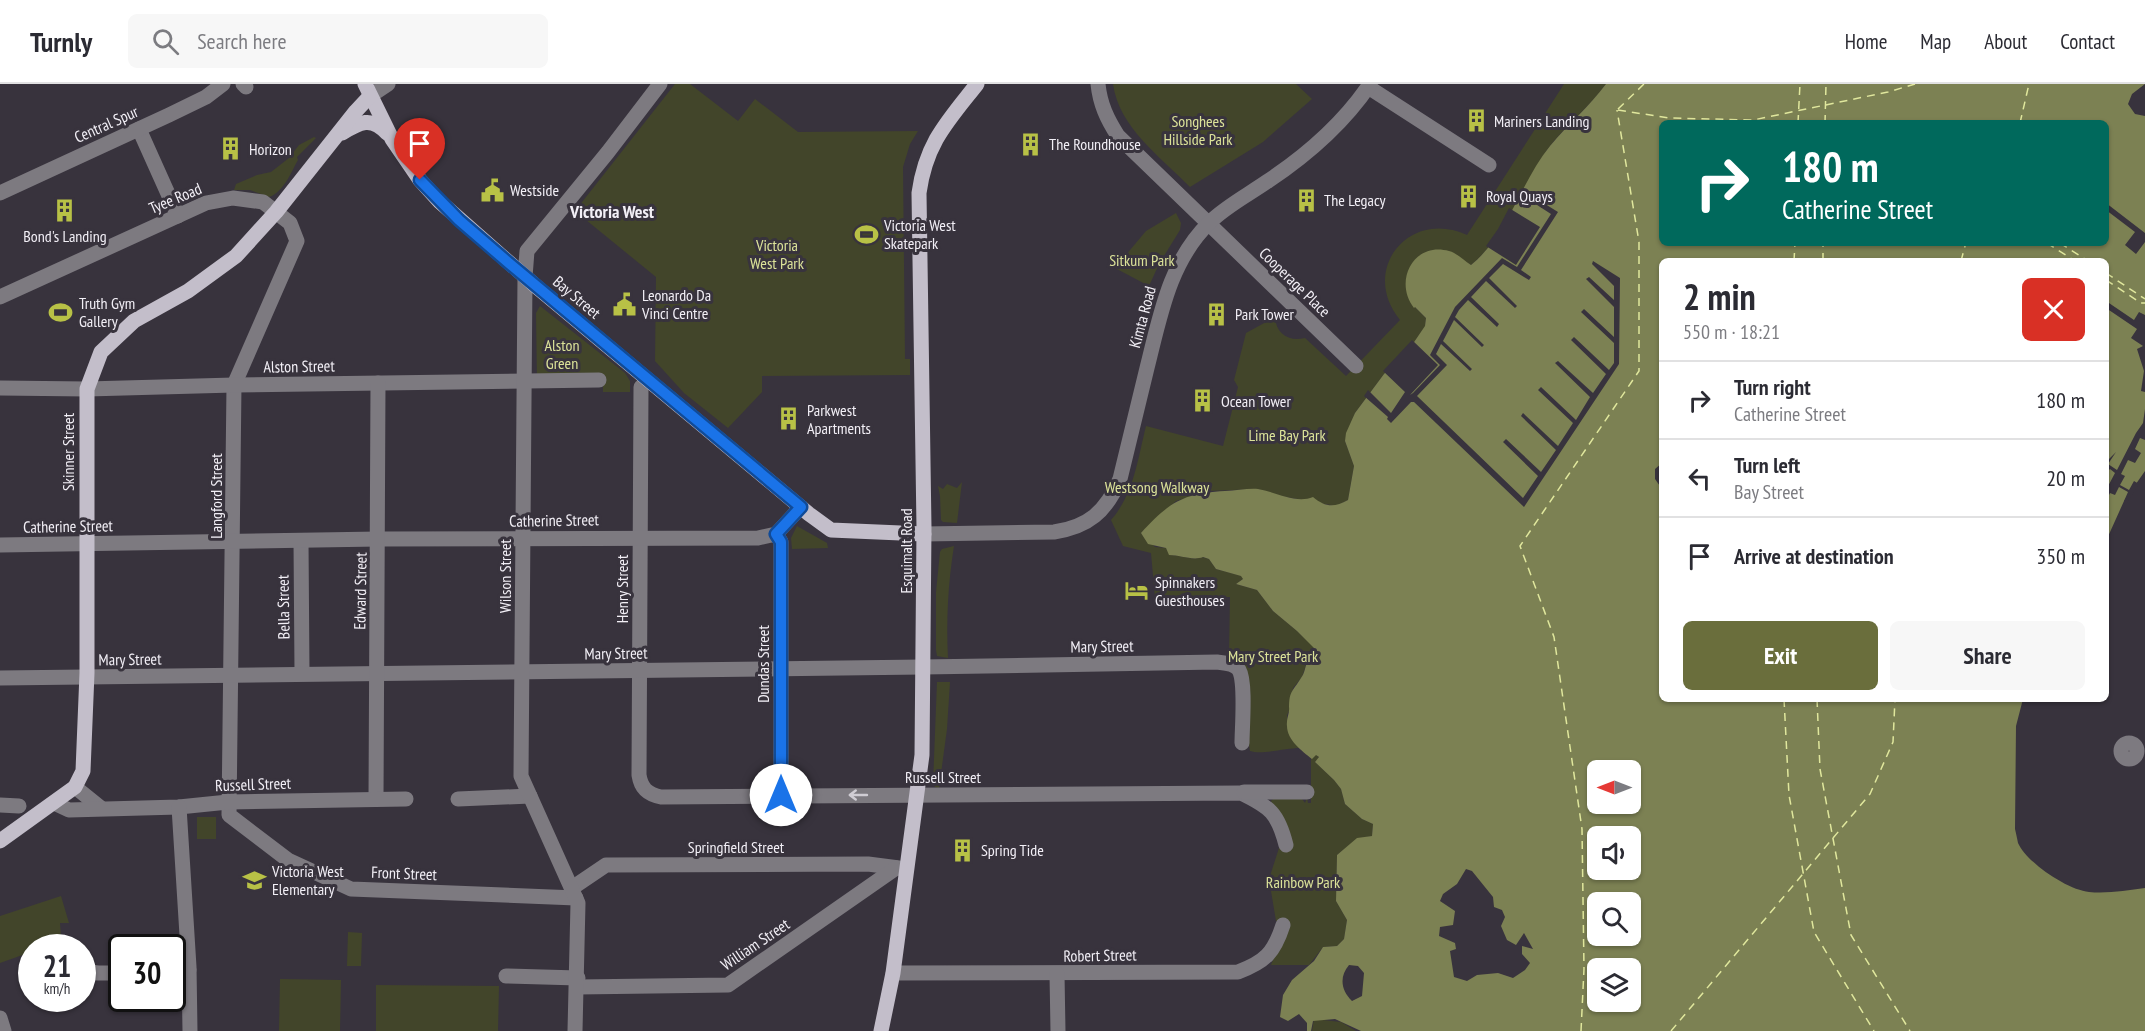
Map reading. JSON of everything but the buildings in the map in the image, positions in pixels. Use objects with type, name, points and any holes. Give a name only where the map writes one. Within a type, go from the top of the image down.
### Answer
[{"type":"main road","name":"Esquimalt Road","points":[[881,1031],[893,973],[902,868],[917,795],[922,755],[924,534],[919,193],[927,155],[936,136],[977,84]]},
{"type":"main road","name":"Bay Street","points":[[368,90],[392,139],[420,180],[439,201],[525,277],[801,507]]},
{"type":"main road","points":[[276,212],[359,106],[368,90]]},
{"type":"main road","points":[[332,139],[355,125],[369,122],[380,126],[392,139]]},
{"type":"main road","name":"Skinner Street","points":[[75,786],[83,771],[87,678],[87,389],[100,352],[134,321],[188,291],[236,256],[276,212]]},
{"type":"main road","points":[[801,507],[831,530],[924,534]]},
{"type":"main road","points":[[0,841],[75,786]]},
{"type":"street","name":"Central Spur","points":[[0,193],[206,97],[224,84]]},
{"type":"street","points":[[368,90],[388,84]]},
{"type":"street","name":"Wilson Street","points":[[575,1031],[578,983],[578,903],[521,776],[527,251],[660,84]]},
{"type":"street","name":"Cooperage Place","points":[[1098,84],[1103,108],[1118,136],[1356,366]]},
{"type":"street","points":[[1369,85],[1489,165]]},
{"type":"street","name":"Kimta Road","points":[[924,534],[1054,532],[1072,529],[1087,522],[1100,512],[1110,499],[1120,479],[1167,292],[1184,254],[1208,224],[1285,170],[1312,148],[1338,124],[1369,85]]},
{"type":"street","points":[[139,129],[178,216]]},
{"type":"street","name":"Tyee Road","points":[[0,297],[206,203],[233,198],[263,202],[276,212]]},
{"type":"street","name":"Langford Street","points":[[228,802],[234,385],[297,241],[290,223],[276,212]]},
{"type":"street","name":"Alston Street","points":[[0,388],[87,389],[599,380]]},
{"type":"street","name":"Edward Street","points":[[376,799],[378,383]]},
{"type":"street","name":"Henry Street","points":[[641,387],[639,775],[640,783],[645,790]]},
{"type":"street","points":[[776,534],[801,507]]},
{"type":"street","name":"Catherine Street","points":[[0,545],[379,539],[758,538],[776,534]]},
{"type":"street","name":"Dundas Street","points":[[776,534],[781,542],[781,795]]},
{"type":"street","name":"Bella Street","points":[[301,541],[302,673]]},
{"type":"street","name":"Mary Street","points":[[0,678],[1217,662],[1233,665],[1239,670],[1242,683],[1242,743]]},
{"type":"street","points":[[75,786],[101,808]]},
{"type":"street","name":"Russell Street","points":[[645,790],[661,797],[1307,792]]},
{"type":"street","points":[[1241,792],[1263,803],[1273,813],[1286,845]]},
{"type":"street","points":[[458,799],[530,796]]},
{"type":"street","name":"Russell Street","points":[[54,803],[69,810],[179,807],[228,802],[406,799]]},
{"type":"street","name":"Front Street","points":[[228,802],[229,815],[288,860],[351,889],[574,893]]},
{"type":"street","points":[[0,805],[19,806]]},
{"type":"street","points":[[179,807],[189,970],[190,1031]]},
{"type":"street","name":"Springfield Street","points":[[574,893],[606,865],[868,864],[902,868]]},
{"type":"street","name":"William Street","points":[[506,976],[578,983],[728,985],[902,868]]},
{"type":"street","name":"Robert Street","points":[[893,973],[1238,972],[1262,962],[1278,940],[1283,926]]},
{"type":"street","points":[[1057,974],[1058,1031]]},
{"type":"street","points":[[0,1018],[4,1031]]},
{"type":"green space","name":"Victoria West Park","points":[[675,84],[690,84],[738,121],[755,99],[798,132],[918,131],[910,144],[903,167],[905,359],[910,359],[910,375],[762,376],[762,392],[728,428],[684,393],[655,361],[656,277],[575,211]]},
{"type":"green space","name":"Songhees Hillside Park","points":[[1113,84],[1296,84],[1312,99],[1263,142],[1190,187],[1154,153],[1132,128],[1123,114]]},
{"type":"green space","points":[[1564,84],[1606,84],[1547,150],[1504,226],[1483,253],[1471,265],[1455,256],[1415,307],[1426,318],[1425,327],[1410,348],[1384,374],[1355,413],[1345,441],[1354,466],[1348,500],[1336,506],[1281,496],[1258,489],[1208,491],[1176,501],[1141,533],[1155,547],[1166,548],[1170,555],[1209,559],[1216,569],[1242,576],[1243,579],[1236,584],[1257,590],[1273,611],[1315,648],[1308,658],[1302,677],[1293,688],[1287,715],[1290,737],[1300,748],[1250,751],[1236,661],[1229,655],[1230,597],[1155,598],[1151,553],[1123,546],[1111,520],[1119,510],[1130,487],[1146,426],[1223,446],[1238,387],[1234,380],[1246,333],[1275,317],[1278,328],[1284,335],[1294,339],[1305,338],[1346,376],[1400,320],[1389,301],[1385,282],[1388,264],[1396,249],[1410,237],[1426,230],[1446,229],[1467,235]]},
{"type":"green space","points":[[316,138],[297,157],[298,160],[279,191],[269,197],[250,190],[234,190],[236,184],[271,172],[289,158],[299,145]]},
{"type":"green space","name":"Sitkum Park","points":[[1176,213],[1181,223],[1180,230],[1159,264],[1149,286],[1115,268],[1146,231]]},
{"type":"green space","name":"Alston Green","points":[[540,306],[625,373],[630,381],[630,392],[603,392],[603,378],[537,380],[536,313]]},
{"type":"green space","points":[[962,482],[957,523],[943,522],[938,486],[943,489],[947,484],[957,488]]},
{"type":"green space","points":[[797,526],[827,543],[828,548],[792,549],[791,538]]},
{"type":"green space","points":[[954,546],[948,602],[948,658],[937,656],[936,592],[940,552],[942,549]]},
{"type":"green space","points":[[937,682],[950,682],[947,729],[939,788],[933,784]]},
{"type":"green space","name":"Rainbow Park","points":[[1316,754],[1319,758],[1315,762],[1341,789],[1345,804],[1362,819],[1373,824],[1372,836],[1357,839],[1337,855],[1336,901],[1347,920],[1344,939],[1337,946],[1323,947],[1309,965],[1271,965],[1288,921],[1276,921],[1269,879],[1279,848],[1291,848],[1271,801],[1273,799],[1302,799],[1305,803],[1307,798],[1308,803],[1311,803],[1311,758]]},
{"type":"green space","points":[[197,817],[216,817],[216,839],[197,839]]},
{"type":"green space","points":[[61,896],[69,923],[60,923],[61,934],[18,934],[18,957],[0,963],[0,916]]},
{"type":"green space","points":[[348,932],[362,933],[361,966],[347,966]]},
{"type":"green space","points":[[280,979],[341,980],[340,1031],[279,1031]]},
{"type":"green space","points":[[376,985],[499,986],[498,1031],[376,1031]]},
{"type":"green space","points":[[1314,1019],[1341,1022],[1356,1031],[1312,1031]]},
{"type":"shaded area","points":[[1606,84],[2145,84],[2132,94],[2128,104],[2135,114],[2145,116],[2145,471],[2124,501],[2109,534],[2109,258],[1659,258],[1659,466],[1655,469],[1655,479],[1659,485],[1659,702],[2022,702],[2016,726],[2015,829],[2018,843],[2039,867],[2060,881],[2080,890],[2103,892],[2145,888],[2145,1031],[1361,1031],[1335,1019],[1313,1021],[1311,1031],[1307,1031],[1307,1023],[1299,1014],[1288,1021],[1280,1017],[1283,995],[1292,980],[1314,961],[1323,947],[1337,946],[1344,939],[1347,920],[1336,901],[1337,855],[1357,838],[1372,836],[1373,824],[1362,819],[1345,804],[1341,789],[1315,762],[1319,757],[1316,755],[1312,759],[1296,745],[1288,731],[1287,721],[1291,694],[1314,648],[1273,611],[1257,590],[1236,584],[1243,579],[1241,576],[1216,569],[1209,559],[1203,557],[1169,555],[1166,548],[1148,544],[1141,533],[1160,514],[1178,501],[1211,492],[1265,490],[1293,498],[1313,497],[1330,505],[1348,500],[1354,466],[1345,441],[1346,433],[1355,413],[1384,374],[1410,348],[1425,326],[1426,318],[1414,308],[1408,297],[1406,286],[1410,266],[1426,252],[1437,249],[1452,252],[1471,265],[1495,239],[1540,160]],"holes":[[[1466,869],[1472,871],[1493,897],[1494,907],[1502,910],[1505,917],[1501,926],[1507,940],[1516,945],[1524,933],[1533,949],[1522,946],[1522,954],[1530,963],[1525,970],[1513,978],[1498,973],[1477,975],[1467,981],[1454,977],[1450,951],[1456,949],[1455,943],[1439,936],[1440,927],[1453,925],[1455,911],[1440,901],[1443,894],[1457,884]],[[1349,965],[1358,966],[1364,973],[1362,996],[1352,1001],[1343,983],[1344,974]]]},
{"type":"pier","points":[[1537,199],[1558,212],[1521,270],[1531,277],[1529,280],[1503,264],[1489,278],[1517,306],[1515,308],[1486,281],[1471,297],[1499,324],[1497,327],[1468,300],[1455,317],[1484,345],[1482,347],[1454,320],[1443,341],[1472,369],[1470,371],[1441,344],[1436,354],[1447,365],[1417,396],[1523,498],[1538,476],[1503,442],[1506,439],[1541,472],[1556,450],[1521,416],[1523,413],[1558,446],[1573,423],[1538,390],[1541,387],[1576,420],[1590,397],[1555,363],[1558,361],[1593,393],[1606,374],[1571,340],[1574,337],[1609,370],[1614,363],[1614,343],[1581,312],[1584,309],[1614,337],[1614,307],[1586,279],[1589,277],[1614,300],[1614,286],[1592,264],[1593,261],[1620,278],[1619,364],[1524,507],[1414,402],[1411,402],[1391,423],[1388,417],[1364,396],[1368,390],[1391,413],[1405,392],[1383,371],[1412,340],[1438,365],[1410,395],[1440,365],[1430,355],[1455,307],[1502,258],[1517,267],[1551,214],[1534,203]]},
{"type":"pier","points":[[2109,205],[2145,233],[2145,242],[2136,254],[2125,245],[2135,232],[2109,212]]},
{"type":"pier","points":[[1509,208],[1540,227],[1516,265],[1486,246]]},
{"type":"pier","points":[[2109,303],[2134,320],[2139,312],[2145,315],[2145,392],[2141,391],[2144,371],[2137,349],[2143,346],[2131,338],[2137,329],[2109,310]]},
{"type":"pier","points":[[2145,409],[2145,440],[2140,438],[2135,449],[2141,453],[2135,463],[2128,460],[2121,474],[2125,476],[2120,485],[2129,490],[2134,481],[2139,484],[2127,503],[2124,501],[2128,492],[2119,487],[2115,495],[2110,493],[2109,495],[2109,484],[2115,473],[2109,470],[2109,465],[2117,470],[2143,423]]},
{"type":"ferry route","points":[[1618,109],[1644,84]]},
{"type":"ferry route","points":[[1798,120],[1800,84]]},
{"type":"ferry route","points":[[1825,120],[1826,84]]},
{"type":"ferry route","points":[[1618,110],[1669,118],[1753,120],[1888,92],[1915,84]]},
{"type":"ferry route","points":[[2021,120],[2029,84]]},
{"type":"ferry route","points":[[1581,1031],[1584,969],[1582,829],[1554,637],[1520,546],[1639,371],[1639,242],[1617,110]]},
{"type":"ferry route","points":[[1794,258],[1795,246]]},
{"type":"ferry route","points":[[1823,246],[1823,258]]},
{"type":"ferry route","points":[[1962,258],[1965,246]]},
{"type":"ferry route","points":[[2052,246],[2070,258]]},
{"type":"ferry route","points":[[2065,246],[2083,258]]},
{"type":"ferry route","points":[[2109,275],[2145,299]]},
{"type":"ferry route","points":[[2109,282],[2141,303],[2145,303]]},
{"type":"ferry route","points":[[1784,702],[1789,795],[1814,932],[1874,1031]]},
{"type":"ferry route","points":[[1817,702],[1820,769],[1851,935],[1910,1031]]},
{"type":"ferry route","points":[[1671,1031],[1870,794],[1893,742],[1895,702]]},
{"type":"place","name":"Mariners Landing","points":[[1476,121]]},
{"type":"place","name":"The Roundhouse","points":[[1031,144]]},
{"type":"place","name":"Horizon","points":[[231,149]]},
{"type":"place","name":"Westside","points":[[492,190]]},
{"type":"place","name":"Royal Quays","points":[[1468,196]]},
{"type":"place","name":"The Legacy","points":[[1306,200]]},
{"type":"place","name":"Bond's Landing","points":[[65,211]]},
{"type":"place","name":"Victoria West Skatepark","points":[[866,234]]},
{"type":"place","name":"Leonardo Da Vinci Centre","points":[[624,304]]},
{"type":"place","name":"Truth Gym Gallery","points":[[61,312]]},
{"type":"place","name":"Park Tower","points":[[1217,314]]},
{"type":"place","name":"Ocean Tower","points":[[1203,401]]},
{"type":"place","name":"Parkwest Apartments","points":[[789,419]]},
{"type":"place","name":"Spinnakers Guesthouses","points":[[1137,591]]},
{"type":"place","name":"Spring Tide","points":[[963,850]]},
{"type":"place","name":"Victoria West Elementary","points":[[254,880]]},
{"type":"district","name":"Victoria West","points":[[612,211]]},
{"type":"route","points":[[420,180],[459,220],[510,264],[801,507],[776,534],[781,542],[781,795]]},
{"type":"park label","name":"Lime Bay Park","points":[[1287,435]]},
{"type":"park label","name":"Westsong Walkway","points":[[1157,487]]},
{"type":"park label","name":"Mary Street Park","points":[[1273,656]]}]
